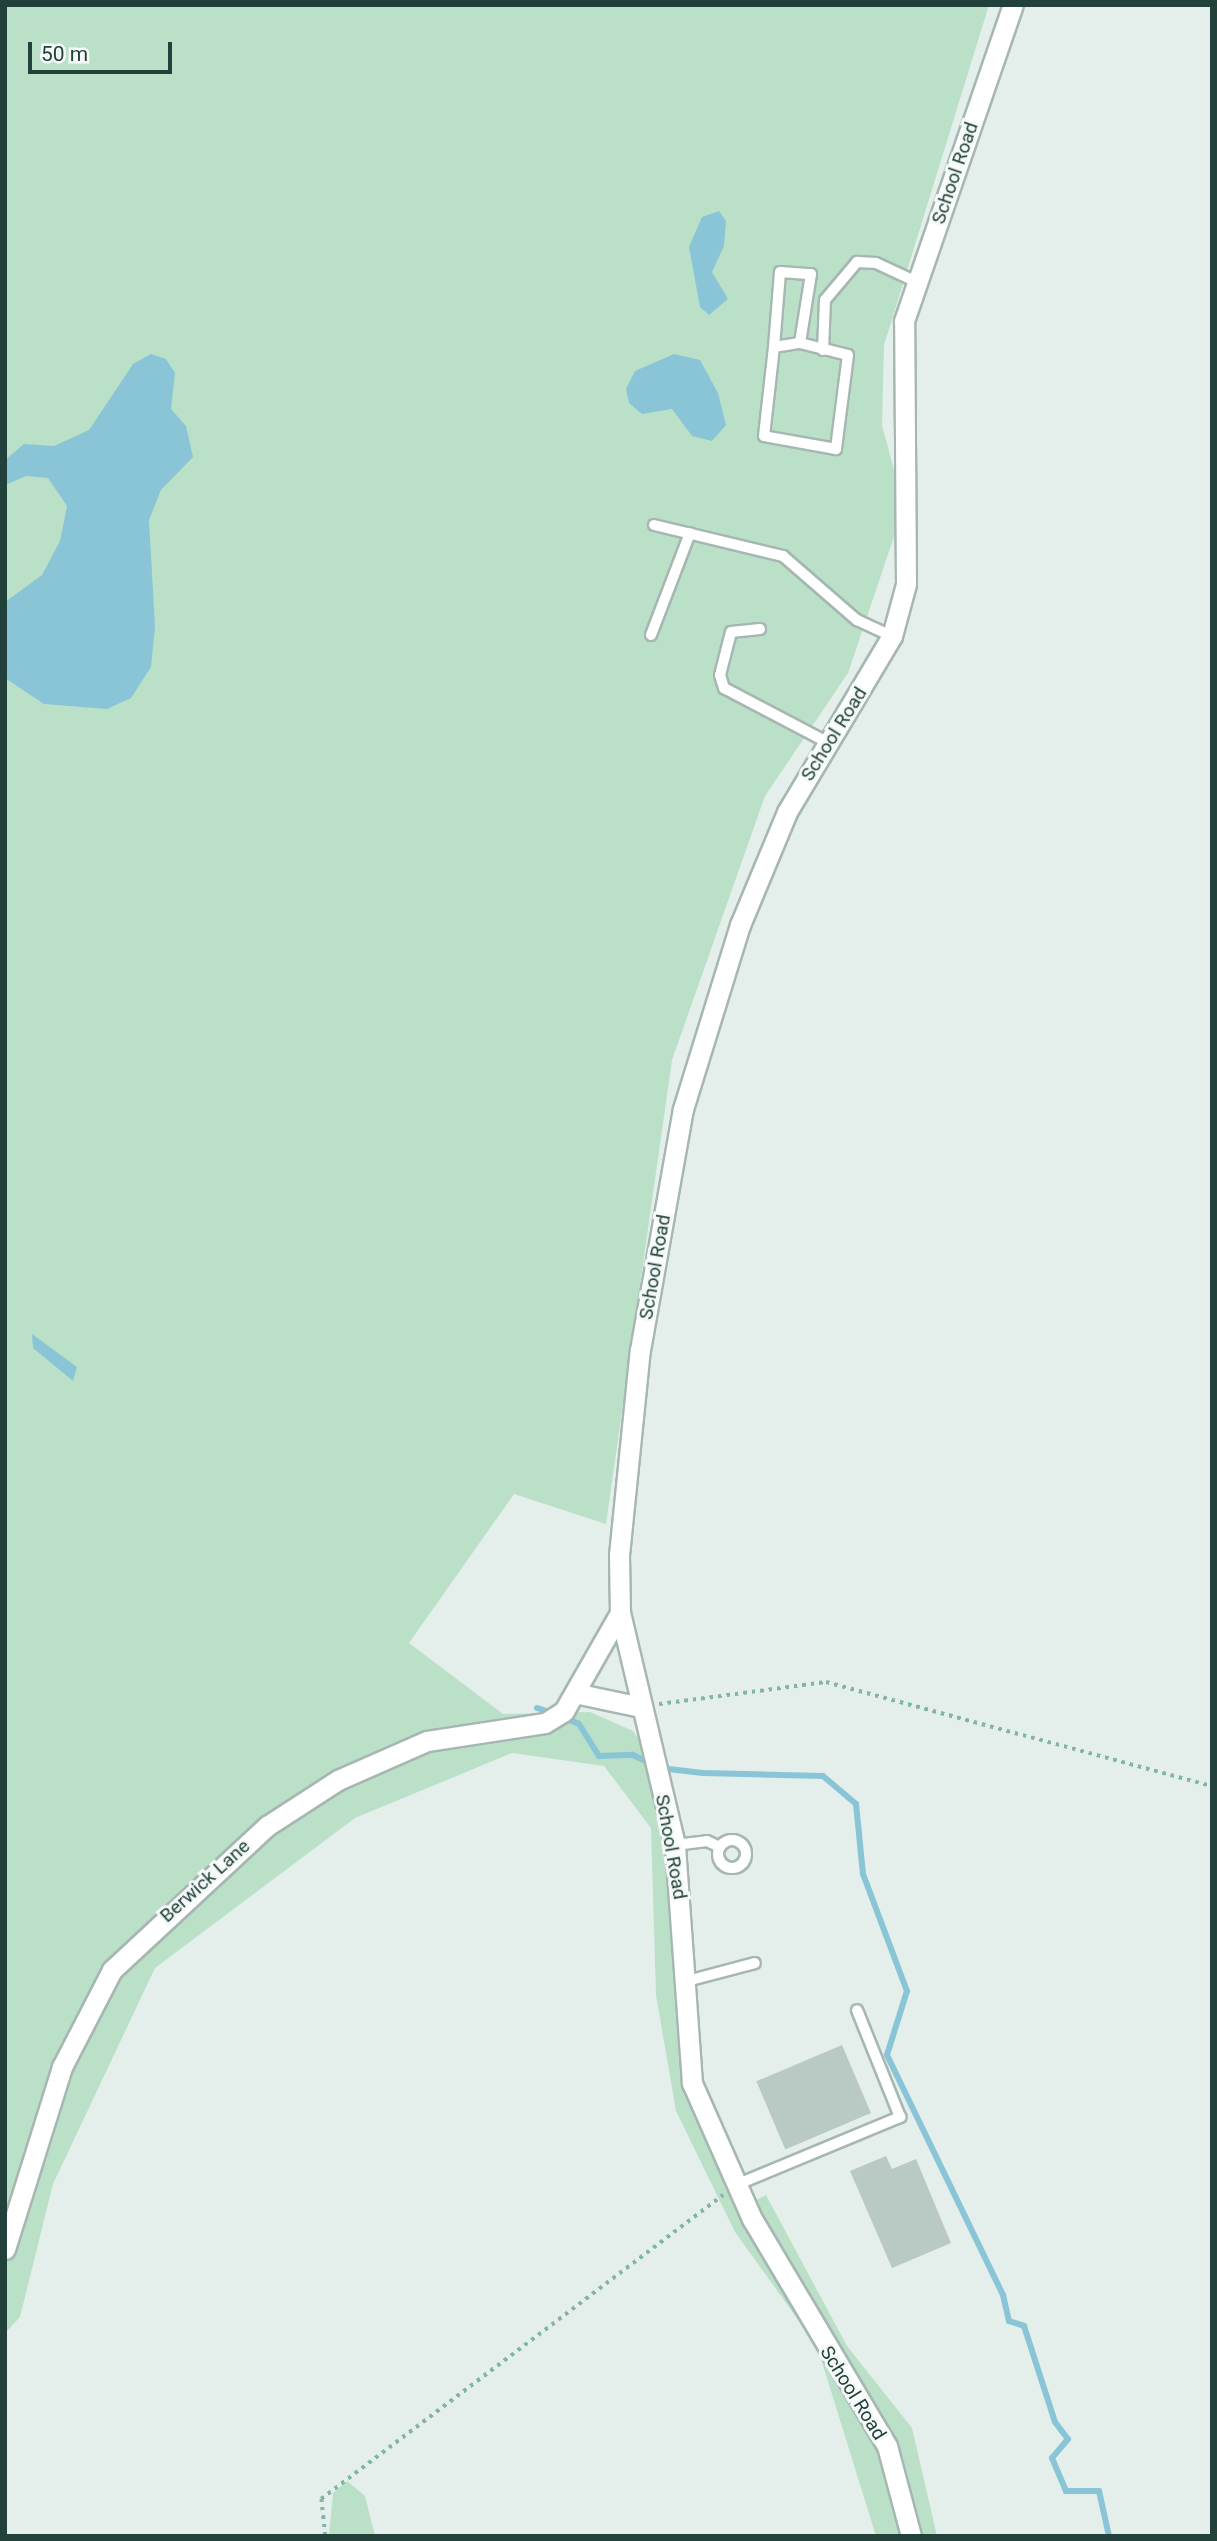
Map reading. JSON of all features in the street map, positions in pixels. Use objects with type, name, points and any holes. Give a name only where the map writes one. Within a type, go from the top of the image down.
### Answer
[{"type":"street","name":"School Road","points":[[911,2536],[887,2446],[834,2366],[735,2185],[692,2083],[687,1981],[675,1845],[620,1613],[619,1555],[640,1350],[683,1109],[740,925],[787,812],[825,741],[892,636],[906,584],[904,321],[1013,5]]},
{"type":"street","name":"Berwick Lane","points":[[5,2249],[62,2067],[112,1970],[177,1903],[267,1826],[338,1780],[427,1741],[545,1723],[579,1694],[620,1613]]},
{"type":"street","points":[[579,1694],[641,1707]]},
{"type":"lane","points":[[823,350],[825,300],[857,262],[876,263],[917,282]]},
{"type":"lane","points":[[774,346],[800,343],[848,355],[836,449],[764,436],[780,272],[811,274],[800,343]]},
{"type":"lane","points":[[654,525],[783,556],[857,620],[892,636]]},
{"type":"lane","points":[[651,635],[690,533]]},
{"type":"lane","points":[[760,629],[731,632],[720,675],[724,688],[825,741]]},
{"type":"lane","points":[[675,1845],[707,1841],[720,1847]]},
{"type":"lane","points":[[687,1981],[755,1963]]},
{"type":"lane","points":[[735,2185],[900,2117],[856,2010]]},
{"type":"path","points":[[641,1707],[826,1682],[1212,1786]]},
{"type":"path","points":[[325,2536],[321,2499],[735,2185]]},
{"type":"green space","points":[[5,5],[989,5],[884,345],[882,425],[904,507],[848,673],[765,796],[672,1060],[606,1524],[514,1494],[409,1643],[503,1714],[590,1712],[633,1731],[660,1768],[685,2082],[737,2211],[766,2195],[847,2346],[912,2428],[937,2536],[876,2536],[817,2346],[735,2232],[676,2111],[656,1995],[651,1828],[604,1766],[512,1753],[355,1818],[155,1968],[53,2184],[20,2317],[5,2333]]},
{"type":"green space","points":[[347,2481],[365,2496],[375,2536],[329,2536],[333,2493]]},
{"type":"water","points":[[719,211],[726,221],[724,246],[712,272],[728,299],[709,315],[700,307],[689,247],[702,217]]},
{"type":"water","points":[[151,354],[166,359],[175,373],[171,409],[186,426],[193,457],[161,490],[149,520],[155,627],[151,667],[131,698],[107,709],[44,704],[5,678],[5,602],[42,575],[60,541],[67,506],[48,478],[26,476],[5,485],[5,460],[24,444],[54,446],[89,430],[133,364]]},
{"type":"water","points":[[674,354],[700,360],[718,393],[726,425],[712,441],[692,436],[672,409],[642,414],[629,403],[626,389],[635,371]]},
{"type":"water","points":[[32,1334],[77,1367],[73,1381],[33,1348]]},
{"type":"building","points":[[842,2045],[871,2113],[785,2149],[756,2081]]},
{"type":"building","points":[[886,2156],[892,2169],[916,2159],[951,2243],[892,2268],[850,2171]]},
{"type":"waterway","points":[[537,1708],[552,1713]]},
{"type":"waterway","points":[[562,1717],[579,1724],[599,1756],[633,1755],[660,1768],[703,1773],[823,1776],[856,1804],[863,1874],[907,1991],[887,2055],[1003,2295],[1009,2321],[1024,2326],[1055,2422],[1068,2439],[1052,2458],[1066,2491],[1099,2491],[1109,2536]]}]
